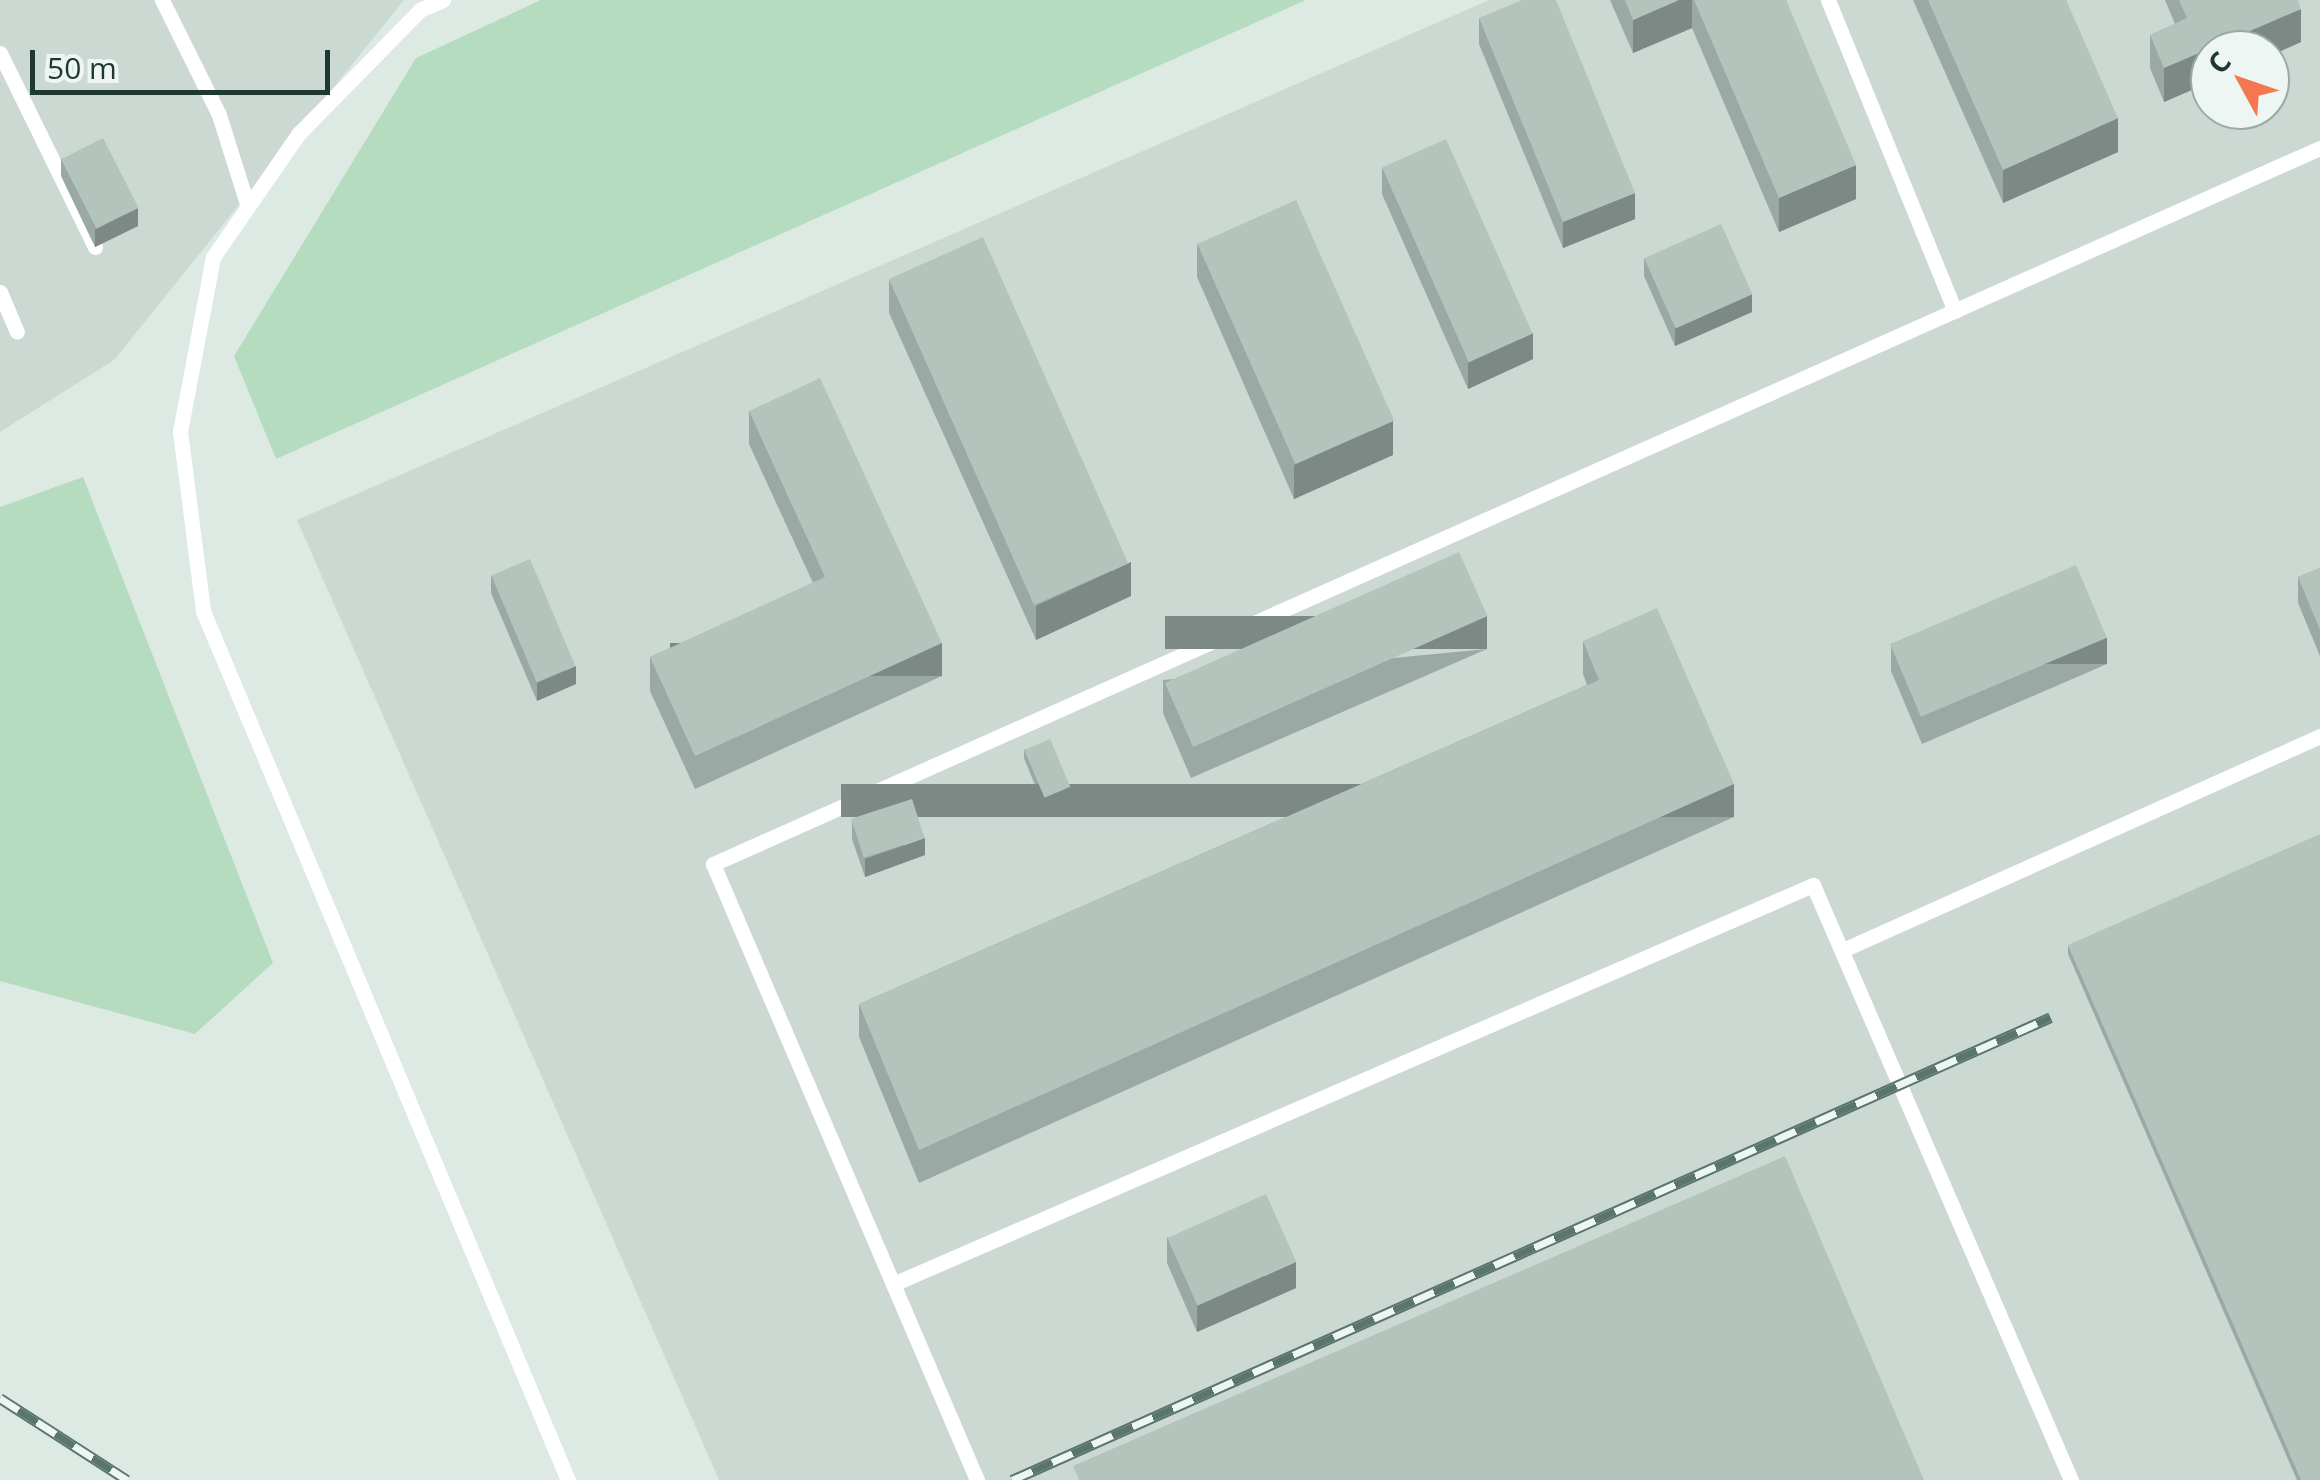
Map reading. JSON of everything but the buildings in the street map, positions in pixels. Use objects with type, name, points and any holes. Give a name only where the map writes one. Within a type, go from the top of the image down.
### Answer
[{"type":"lane","points":[[162,0],[219,115],[248,207]]},
{"type":"lane","points":[[443,0],[420,10],[299,133],[213,256],[180,430],[203,611],[568,1480]]},
{"type":"lane","points":[[1828,0],[1955,310]]},
{"type":"lane","points":[[0,53],[96,247]]},
{"type":"lane","points":[[978,1480],[713,864],[2320,148]]},
{"type":"lane","points":[[0,292],[17,332]]},
{"type":"lane","points":[[1845,950],[2320,736]]},
{"type":"lane","points":[[893,1284],[1813,885],[1845,950],[2071,1480]]},
{"type":"shaded area","points":[[0,0],[404,0],[114,360],[0,432]]},
{"type":"shaded area","points":[[1489,0],[2320,0],[2320,1480],[719,1480],[297,520]]},
{"type":"green space","points":[[541,0],[1306,0],[276,459],[234,356],[416,58]]},
{"type":"green space","points":[[83,477],[273,963],[195,1034],[0,981],[0,507]]},
{"type":"railway","points":[[1012,1480],[2051,1017]]},
{"type":"railway","points":[[0,1398],[127,1480]]}]
